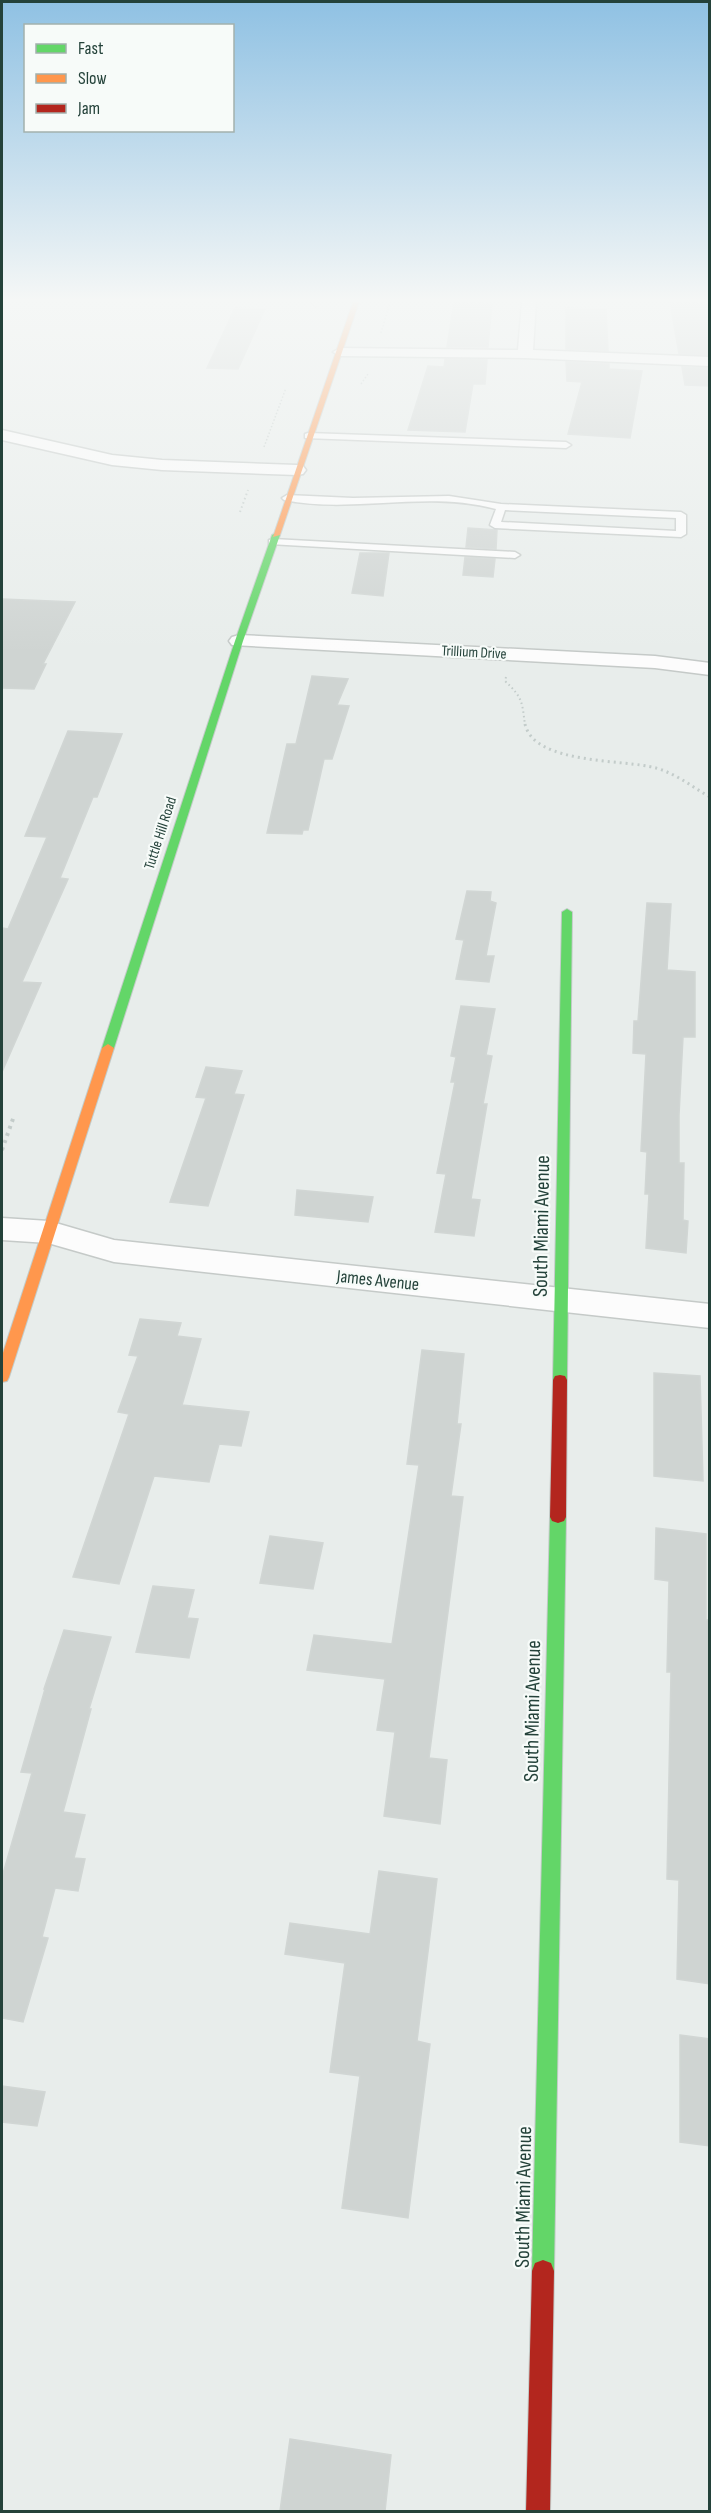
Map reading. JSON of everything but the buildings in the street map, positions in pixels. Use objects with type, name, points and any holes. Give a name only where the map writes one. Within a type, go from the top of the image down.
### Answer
[{"type":"main road","name":"Tuttle Hill Road","points":[[2,1377],[239,641],[314,419]]},
{"type":"main road","name":"South Miami Avenue","points":[[538,2511],[562,1300],[567,912]]},
{"type":"street","points":[[2,435],[132,462],[297,470]]},
{"type":"street","name":"Trillium Drive","points":[[239,641],[655,662],[710,669]]},
{"type":"street","name":"James Avenue","points":[[2,1229],[49,1232],[114,1251],[710,1316]]},
{"type":"lane","points":[[308,436],[566,445]]},
{"type":"lane","points":[[362,501],[417,497],[479,500],[500,509]]},
{"type":"lane","points":[[287,498],[436,507]]},
{"type":"lane","points":[[460,508],[500,509],[681,515],[681,534],[495,525],[500,509]]},
{"type":"lane","points":[[273,542],[515,555]]},
{"type":"path","points":[[508,654],[506,681],[521,698],[525,715],[524,727],[529,735],[548,748],[581,760],[648,767],[671,773],[710,797]]},
{"type":"path","points":[[2,1150],[14,1116]]},
{"type":"traffic: fast","points":[[108,1048],[239,641],[276,535]]},
{"type":"traffic: fast","points":[[560,1380],[567,912]]},
{"type":"traffic: fast","points":[[543,2271],[558,1517]]},
{"type":"traffic: slow","points":[[276,535],[316,419]]},
{"type":"traffic: slow","points":[[2,1377],[108,1048]]},
{"type":"traffic: jam","points":[[558,1517],[560,1380]]},
{"type":"traffic: jam","points":[[538,2512],[543,2271]]}]
